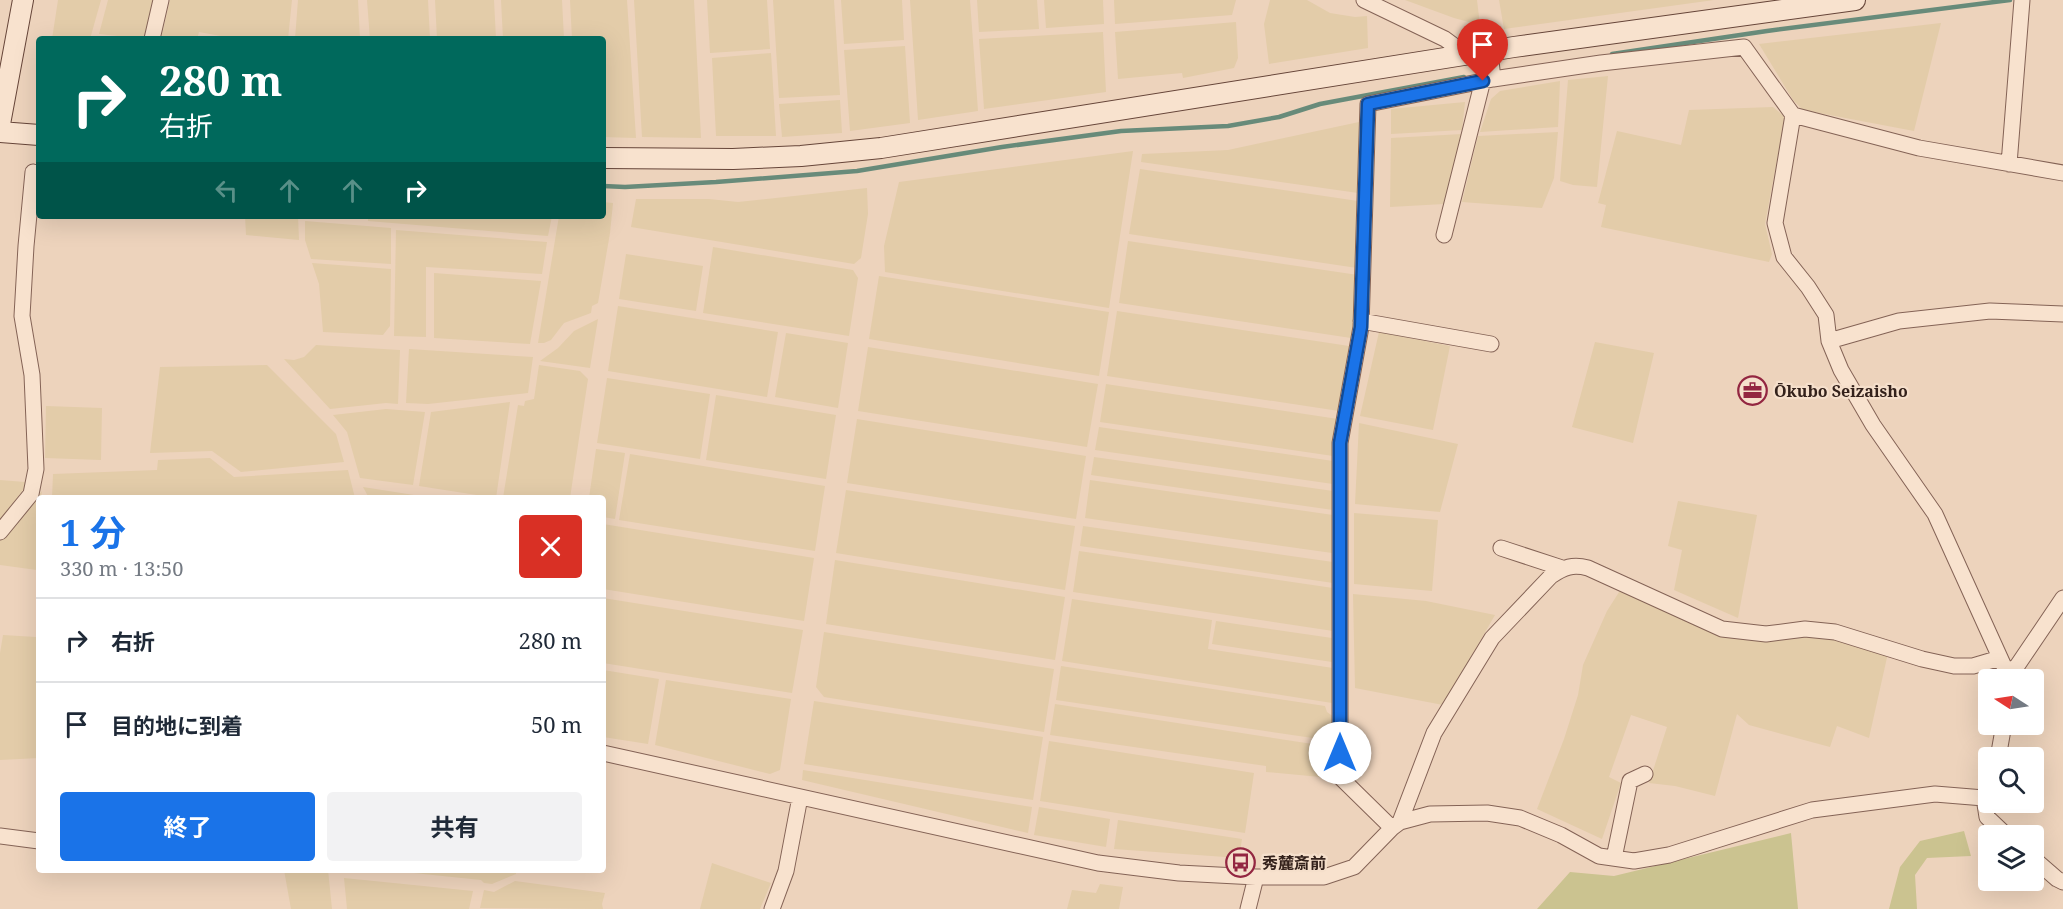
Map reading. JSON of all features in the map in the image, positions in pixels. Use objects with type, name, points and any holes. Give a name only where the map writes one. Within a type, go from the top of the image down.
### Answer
[{"type":"street","points":[[0,124],[22,0]]},
{"type":"street","points":[[153,36],[161,0]]},
{"type":"street","points":[[1364,0],[1444,39],[1490,70]]},
{"type":"street","points":[[1444,235],[1490,70],[1525,45],[1855,0]]},
{"type":"street","points":[[2009,164],[2022,0]]},
{"type":"street","points":[[1396,825],[1340,777],[1340,443],[1367,322],[1368,104],[1490,70],[1601,63],[1744,46],[1793,115],[1919,148],[2063,173]]},
{"type":"street","points":[[606,158],[733,159],[801,156],[881,148],[1468,56]]},
{"type":"street","points":[[1793,115],[1775,223],[1784,257],[1808,287],[1826,315],[1829,341],[1841,370],[1873,425],[1935,514],[2005,669]]},
{"type":"street","points":[[0,132],[36,135]]},
{"type":"street","points":[[0,532],[31,494],[36,469],[32,375],[22,316],[33,172]]},
{"type":"street","points":[[1829,341],[1899,321],[1990,311],[2063,314]]},
{"type":"street","points":[[1367,322],[1491,344]]},
{"type":"street","points":[[1501,548],[1562,568]]},
{"type":"street","points":[[606,754],[1098,863],[1179,873],[1256,877],[1324,877],[1354,867],[1396,825],[1434,733],[1492,638],[1551,576],[1562,568],[1576,565],[1588,568],[1722,628],[1766,634],[1805,629],[1835,632],[1922,659],[1954,666],[1972,666],[2000,658]]},
{"type":"street","points":[[2014,669],[2063,598]]},
{"type":"street","points":[[1614,858],[1630,781],[1645,774]]},
{"type":"street","points":[[1396,825],[1430,814],[1487,813],[1520,818],[1561,835],[1599,856],[1634,861],[1669,855],[1812,810],[1978,791]]},
{"type":"street","points":[[772,909],[786,871],[800,797]]},
{"type":"street","points":[[1987,813],[1987,817],[1995,825]]},
{"type":"street","points":[[0,836],[36,841]]},
{"type":"street","points":[[2044,868],[2063,882]]},
{"type":"street","points":[[1248,909],[1256,877]]},
{"type":"shaded area","points":[[58,0],[101,0],[91,36],[52,36]]},
{"type":"shaded area","points":[[108,0],[155,0],[147,36],[99,34]]},
{"type":"shaded area","points":[[170,0],[292,0],[288,36],[221,36],[199,32],[198,36],[162,36]]},
{"type":"shaded area","points":[[298,0],[358,0],[360,36],[295,36]]},
{"type":"shaded area","points":[[367,0],[428,0],[430,36],[370,36]]},
{"type":"shaded area","points":[[435,0],[494,0],[496,36],[437,36]]},
{"type":"shaded area","points":[[501,0],[562,0],[564,36],[503,36]]},
{"type":"shaded area","points":[[570,0],[627,0],[636,138],[606,137],[606,36],[572,36]]},
{"type":"shaded area","points":[[634,0],[694,0],[701,138],[642,137]]},
{"type":"shaded area","points":[[707,0],[767,0],[770,49],[710,53]]},
{"type":"shaded area","points":[[773,0],[834,0],[840,95],[779,98]]},
{"type":"shaded area","points":[[841,0],[902,0],[904,40],[844,44]]},
{"type":"shaded area","points":[[910,0],[970,0],[978,111],[918,120]]},
{"type":"shaded area","points":[[977,0],[1037,0],[1039,29],[979,32]]},
{"type":"shaded area","points":[[1044,0],[1103,0],[1104,24],[1046,28]]},
{"type":"shaded area","points":[[1114,0],[1236,0],[1232,15],[1115,24]]},
{"type":"shaded area","points":[[1270,0],[1307,0],[1330,13],[1355,17],[1367,16],[1368,48],[1269,64],[1264,24]]},
{"type":"shaded area","points":[[1405,0],[1477,0],[1480,25],[1454,18]]},
{"type":"shaded area","points":[[1499,0],[1714,0],[1504,29]]},
{"type":"shaded area","points":[[1236,22],[1238,58],[1234,68],[1183,78],[1182,73],[1118,79],[1115,32]]},
{"type":"shaded area","points":[[1941,23],[1914,131],[1803,110],[1793,100],[1759,44]]},
{"type":"shaded area","points":[[1103,32],[1106,92],[984,109],[979,39]]},
{"type":"shaded area","points":[[905,46],[910,123],[850,131],[844,50]]},
{"type":"shaded area","points":[[771,53],[776,136],[716,136],[712,58]]},
{"type":"shaded area","points":[[1608,76],[1597,187],[1573,185],[1560,181],[1568,80]]},
{"type":"shaded area","points":[[1560,81],[1558,127],[1480,132],[1491,99],[1500,91]]},
{"type":"shaded area","points":[[840,100],[842,133],[782,137],[779,104]]},
{"type":"shaded area","points":[[1465,102],[1462,130],[1391,134],[1391,109]]},
{"type":"shaded area","points":[[1773,107],[1785,117],[1765,224],[1772,254],[1769,262],[1601,227],[1606,205],[1598,203],[1617,131],[1681,145],[1689,110]]},
{"type":"shaded area","points":[[1359,122],[1358,193],[1141,162],[1142,154],[1228,150]]},
{"type":"shaded area","points":[[1558,132],[1554,178],[1542,208],[1462,202],[1478,136]]},
{"type":"shaded area","points":[[1462,134],[1444,204],[1390,207],[1391,138]]},
{"type":"shaded area","points":[[1133,151],[1109,308],[885,272],[884,246],[899,182]]},
{"type":"shaded area","points":[[1140,169],[1358,201],[1357,268],[1129,234]]},
{"type":"shaded area","points":[[867,188],[868,214],[861,258],[854,264],[631,227],[636,199],[709,199],[738,202]]},
{"type":"shaded area","points":[[606,202],[613,203],[598,303],[592,306],[591,313],[564,323],[551,340],[538,343],[559,219],[606,219]]},
{"type":"shaded area","points":[[245,219],[298,219],[299,240],[246,235]]},
{"type":"shaded area","points":[[368,219],[551,219],[548,236],[368,221]]},
{"type":"shaded area","points":[[305,221],[391,228],[391,264],[311,259],[305,240]]},
{"type":"shaded area","points":[[396,230],[547,242],[542,274],[426,267],[426,337],[394,336]]},
{"type":"shaded area","points":[[1128,241],[1358,275],[1351,338],[1119,303]]},
{"type":"shaded area","points":[[713,247],[853,270],[858,278],[849,336],[703,313]]},
{"type":"shaded area","points":[[626,254],[703,266],[696,311],[619,299]]},
{"type":"shaded area","points":[[312,263],[391,269],[390,326],[383,335],[323,332],[319,284]]},
{"type":"shaded area","points":[[434,273],[541,281],[530,344],[434,338]]},
{"type":"shaded area","points":[[879,276],[1109,312],[1099,376],[869,339]]},
{"type":"shaded area","points":[[618,306],[778,332],[767,397],[608,371]]},
{"type":"shaded area","points":[[1117,311],[1349,346],[1339,411],[1107,376]]},
{"type":"shaded area","points":[[598,319],[590,368],[540,361],[558,348],[574,331]]},
{"type":"shaded area","points":[[1379,332],[1450,346],[1433,430],[1360,416]]},
{"type":"shaded area","points":[[786,333],[848,343],[838,408],[775,397]]},
{"type":"shaded area","points":[[1595,342],[1654,353],[1633,443],[1572,427]]},
{"type":"shaded area","points":[[316,345],[400,350],[398,404],[386,403],[330,409],[284,359],[294,360],[304,357]]},
{"type":"shaded area","points":[[868,347],[1098,384],[1087,447],[858,411]]},
{"type":"shaded area","points":[[409,349],[533,357],[528,393],[428,404],[406,403]]},
{"type":"shaded area","points":[[267,365],[336,434],[344,462],[241,472],[212,451],[150,453],[160,367]]},
{"type":"shaded area","points":[[539,365],[580,371],[588,379],[570,495],[503,495],[518,405],[524,406],[525,401],[534,399]]},
{"type":"shaded area","points":[[607,378],[710,394],[700,459],[597,443]]},
{"type":"shaded area","points":[[1106,384],[1338,419],[1333,456],[1100,422]]},
{"type":"shaded area","points":[[716,395],[836,415],[826,479],[706,460]]},
{"type":"shaded area","points":[[510,402],[496,495],[477,495],[419,486],[431,412]]},
{"type":"shaded area","points":[[46,406],[102,408],[101,460],[45,458]]},
{"type":"shaded area","points":[[386,409],[425,412],[413,485],[360,478],[347,432],[333,415]]},
{"type":"shaded area","points":[[857,419],[1086,456],[1076,519],[847,483]]},
{"type":"shaded area","points":[[1359,423],[1458,444],[1440,512],[1355,504]]},
{"type":"shaded area","points":[[1099,427],[1333,461],[1333,484],[1095,450]]},
{"type":"shaded area","points":[[596,449],[625,453],[615,519],[606,518],[606,495],[589,495]]},
{"type":"shaded area","points":[[630,454],[825,486],[815,551],[619,520]]},
{"type":"shaded area","points":[[1094,457],[1333,491],[1333,510],[1091,475]]},
{"type":"shaded area","points":[[210,458],[234,477],[348,470],[354,495],[52,495],[53,474],[157,470],[158,460]]},
{"type":"shaded area","points":[[0,480],[25,482],[24,489],[0,520]]},
{"type":"shaded area","points":[[1090,480],[1333,515],[1332,553],[1085,518]]},
{"type":"shaded area","points":[[363,487],[414,495],[367,495]]},
{"type":"shaded area","points":[[846,490],[1075,526],[1065,590],[836,553]]},
{"type":"shaded area","points":[[36,498],[36,570],[0,565],[0,537]]},
{"type":"shaded area","points":[[1678,501],[1757,515],[1738,618],[1674,590],[1682,550],[1668,546]]},
{"type":"shaded area","points":[[1354,513],[1438,520],[1432,591],[1354,584]]},
{"type":"shaded area","points":[[606,524],[814,558],[804,621],[606,589]]},
{"type":"shaded area","points":[[1083,526],[1333,562],[1333,583],[1080,546]]},
{"type":"shaded area","points":[[1079,551],[1333,588],[1333,631],[1073,592]]},
{"type":"shaded area","points":[[835,560],[1065,597],[1055,660],[826,624]]},
{"type":"shaded area","points":[[1621,589],[1726,635],[1827,635],[1888,653],[1869,738],[1837,726],[1830,747],[1749,725],[1737,714],[1715,796],[1675,786],[1649,783],[1667,727],[1631,715],[1609,777],[1621,783],[1602,839],[1537,809],[1564,739],[1578,695],[1583,665],[1607,611]]},
{"type":"shaded area","points":[[1353,594],[1426,601],[1495,615],[1443,705],[1355,688]]},
{"type":"shaded area","points":[[606,598],[803,630],[792,693],[606,663]]},
{"type":"shaded area","points":[[1072,599],[1212,620],[1208,649],[1333,668],[1332,703],[1062,661]]},
{"type":"shaded area","points":[[1216,621],[1332,638],[1332,662],[1212,644]]},
{"type":"shaded area","points":[[824,632],[1054,669],[1044,732],[824,697],[816,687]]},
{"type":"shaded area","points":[[3,635],[36,637],[36,758],[0,760],[0,653]]},
{"type":"shaded area","points":[[1061,666],[1325,706],[1327,712],[1334,717],[1333,741],[1056,700]]},
{"type":"shaded area","points":[[606,670],[659,679],[648,744],[606,737]]},
{"type":"shaded area","points":[[666,680],[791,699],[780,770],[770,774],[655,745]]},
{"type":"shaded area","points":[[814,701],[1043,737],[1033,800],[804,764]]},
{"type":"shaded area","points":[[1055,704],[1332,747],[1331,778],[1266,772],[1266,766],[1050,735]]},
{"type":"shaded area","points":[[1049,741],[1254,773],[1245,833],[1040,801]]},
{"type":"shaded area","points":[[803,770],[1032,807],[1028,833],[802,780]]},
{"type":"shaded area","points":[[1039,807],[1110,819],[1106,847],[1034,835]]},
{"type":"shaded area","points":[[1118,820],[1242,839],[1239,858],[1114,849]]},
{"type":"shaded area","points":[[1964,831],[1971,856],[1927,858],[1915,875],[1917,909],[1889,909],[1900,867],[1920,841]]},
{"type":"shaded area","points":[[1791,833],[1798,909],[1537,909],[1570,872],[1614,876]]},
{"type":"shaded area","points":[[712,863],[771,883],[760,909],[700,909]]},
{"type":"shaded area","points":[[285,873],[328,873],[332,909],[291,909]]},
{"type":"shaded area","points":[[414,873],[516,873],[492,884],[481,880]]},
{"type":"shaded area","points":[[344,878],[473,891],[469,909],[347,909]]},
{"type":"shaded area","points":[[515,881],[605,893],[603,909],[480,908],[484,890],[494,892]]},
{"type":"shaded area","points":[[1100,884],[1123,887],[1119,909],[1067,909],[1072,890],[1096,893]]},
{"type":"waterway","points":[[1612,54],[1767,31],[2010,0]]},
{"type":"waterway","points":[[606,186],[716,182],[857,171],[1002,147],[1121,131],[1228,126],[1279,117],[1320,104],[1464,77]]},
{"type":"place","name":"Ōkubo Seizaisho","points":[[1753,391]]},
{"type":"place","name":"秀麓斎前","points":[[1241,863]]},
{"type":"route","points":[[1340,753],[1340,443],[1361,327],[1368,104],[1483,81]]}]
